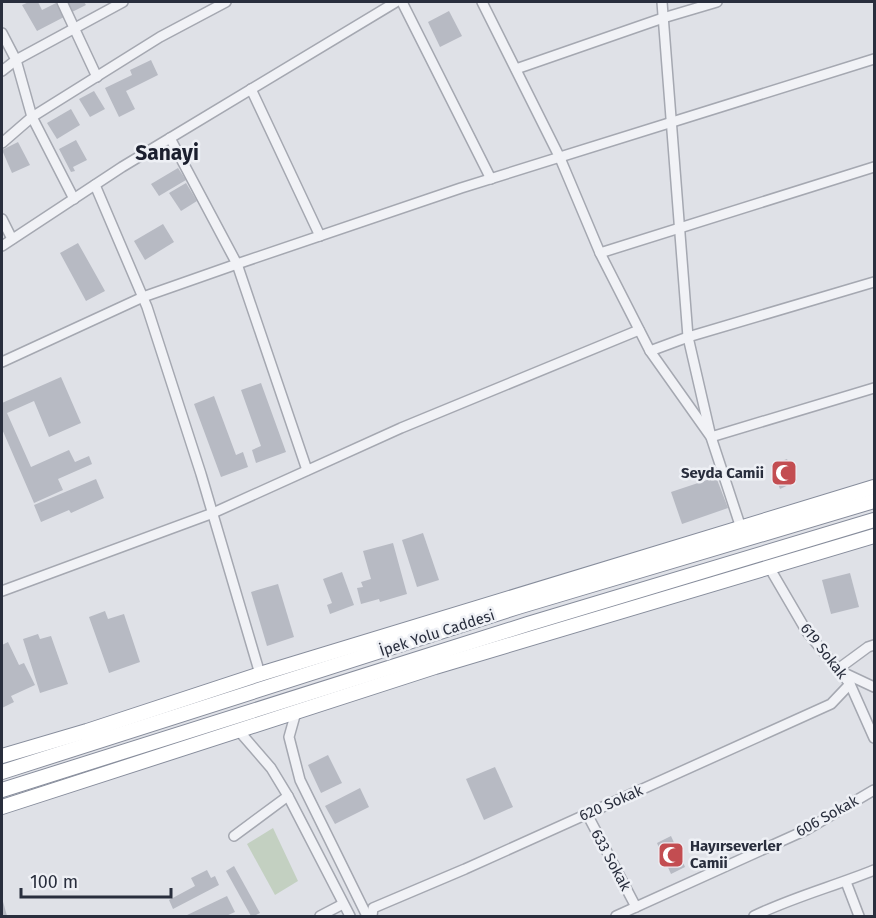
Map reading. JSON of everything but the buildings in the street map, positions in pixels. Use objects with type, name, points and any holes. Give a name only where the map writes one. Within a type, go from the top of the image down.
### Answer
[{"type":"highway","points":[[2,756],[98,728],[260,674],[874,487]]},
{"type":"highway","name":"İpek Yolu Caddesi","points":[[2,772],[518,607],[874,501]]},
{"type":"highway","name":"İpek Yolu Caddesi","points":[[2,790],[528,624],[874,520]]},
{"type":"highway","points":[[2,807],[435,667],[874,536]]},
{"type":"street","points":[[62,2],[97,76]]},
{"type":"street","points":[[2,71],[16,60],[123,2]]},
{"type":"street","points":[[2,143],[32,117],[97,76],[159,37],[226,2]]},
{"type":"street","points":[[2,246],[94,185],[396,2]]},
{"type":"street","points":[[402,2],[491,179]]},
{"type":"street","points":[[482,2],[560,158],[600,253],[650,351],[711,437]]},
{"type":"street","points":[[662,2],[688,337],[711,437],[741,528]]},
{"type":"street","points":[[516,69],[663,18],[717,2]]},
{"type":"street","points":[[2,33],[16,60],[32,117],[74,199]]},
{"type":"street","points":[[2,362],[143,297],[237,264],[491,179],[874,58]]},
{"type":"street","points":[[251,89],[320,236]]},
{"type":"street","points":[[170,138],[237,264],[307,470]]},
{"type":"street","points":[[600,253],[874,167]]},
{"type":"street","points":[[94,185],[143,297],[213,513],[260,674]]},
{"type":"street","points":[[2,219],[12,240]]},
{"type":"street","points":[[650,351],[688,337],[874,282]]},
{"type":"street","points":[[2,591],[213,513],[401,428],[639,330]]},
{"type":"street","points":[[711,437],[874,388]]},
{"type":"street","name":"619 Sokak","points":[[769,567],[807,632],[850,684],[874,738]]},
{"type":"street","points":[[874,645],[838,669],[874,687]]},
{"type":"street","name":"620 Sokak","points":[[372,916],[374,908],[831,704],[850,684]]},
{"type":"street","points":[[296,712],[289,737],[300,780],[367,916]]},
{"type":"street","points":[[239,731],[271,768],[288,796],[350,916]]},
{"type":"street","name":"606 Sokak","points":[[616,916],[806,830],[874,790]]},
{"type":"street","points":[[234,836],[288,796]]},
{"type":"street","name":"633 Sokak","points":[[587,814],[636,907]]},
{"type":"street","points":[[754,916],[822,888],[846,882],[874,870]]},
{"type":"street","points":[[846,882],[860,916]]},
{"type":"street","points":[[320,916],[343,904]]},
{"type":"green space","points":[[273,828],[298,881],[275,895],[247,844]]},
{"type":"place","name":"Seyda Camii","points":[[784,473]]},
{"type":"place","name":"Hayırseverler Camii","points":[[671,855]]},
{"type":"district","name":"Sanayi","points":[[167,153]]}]
